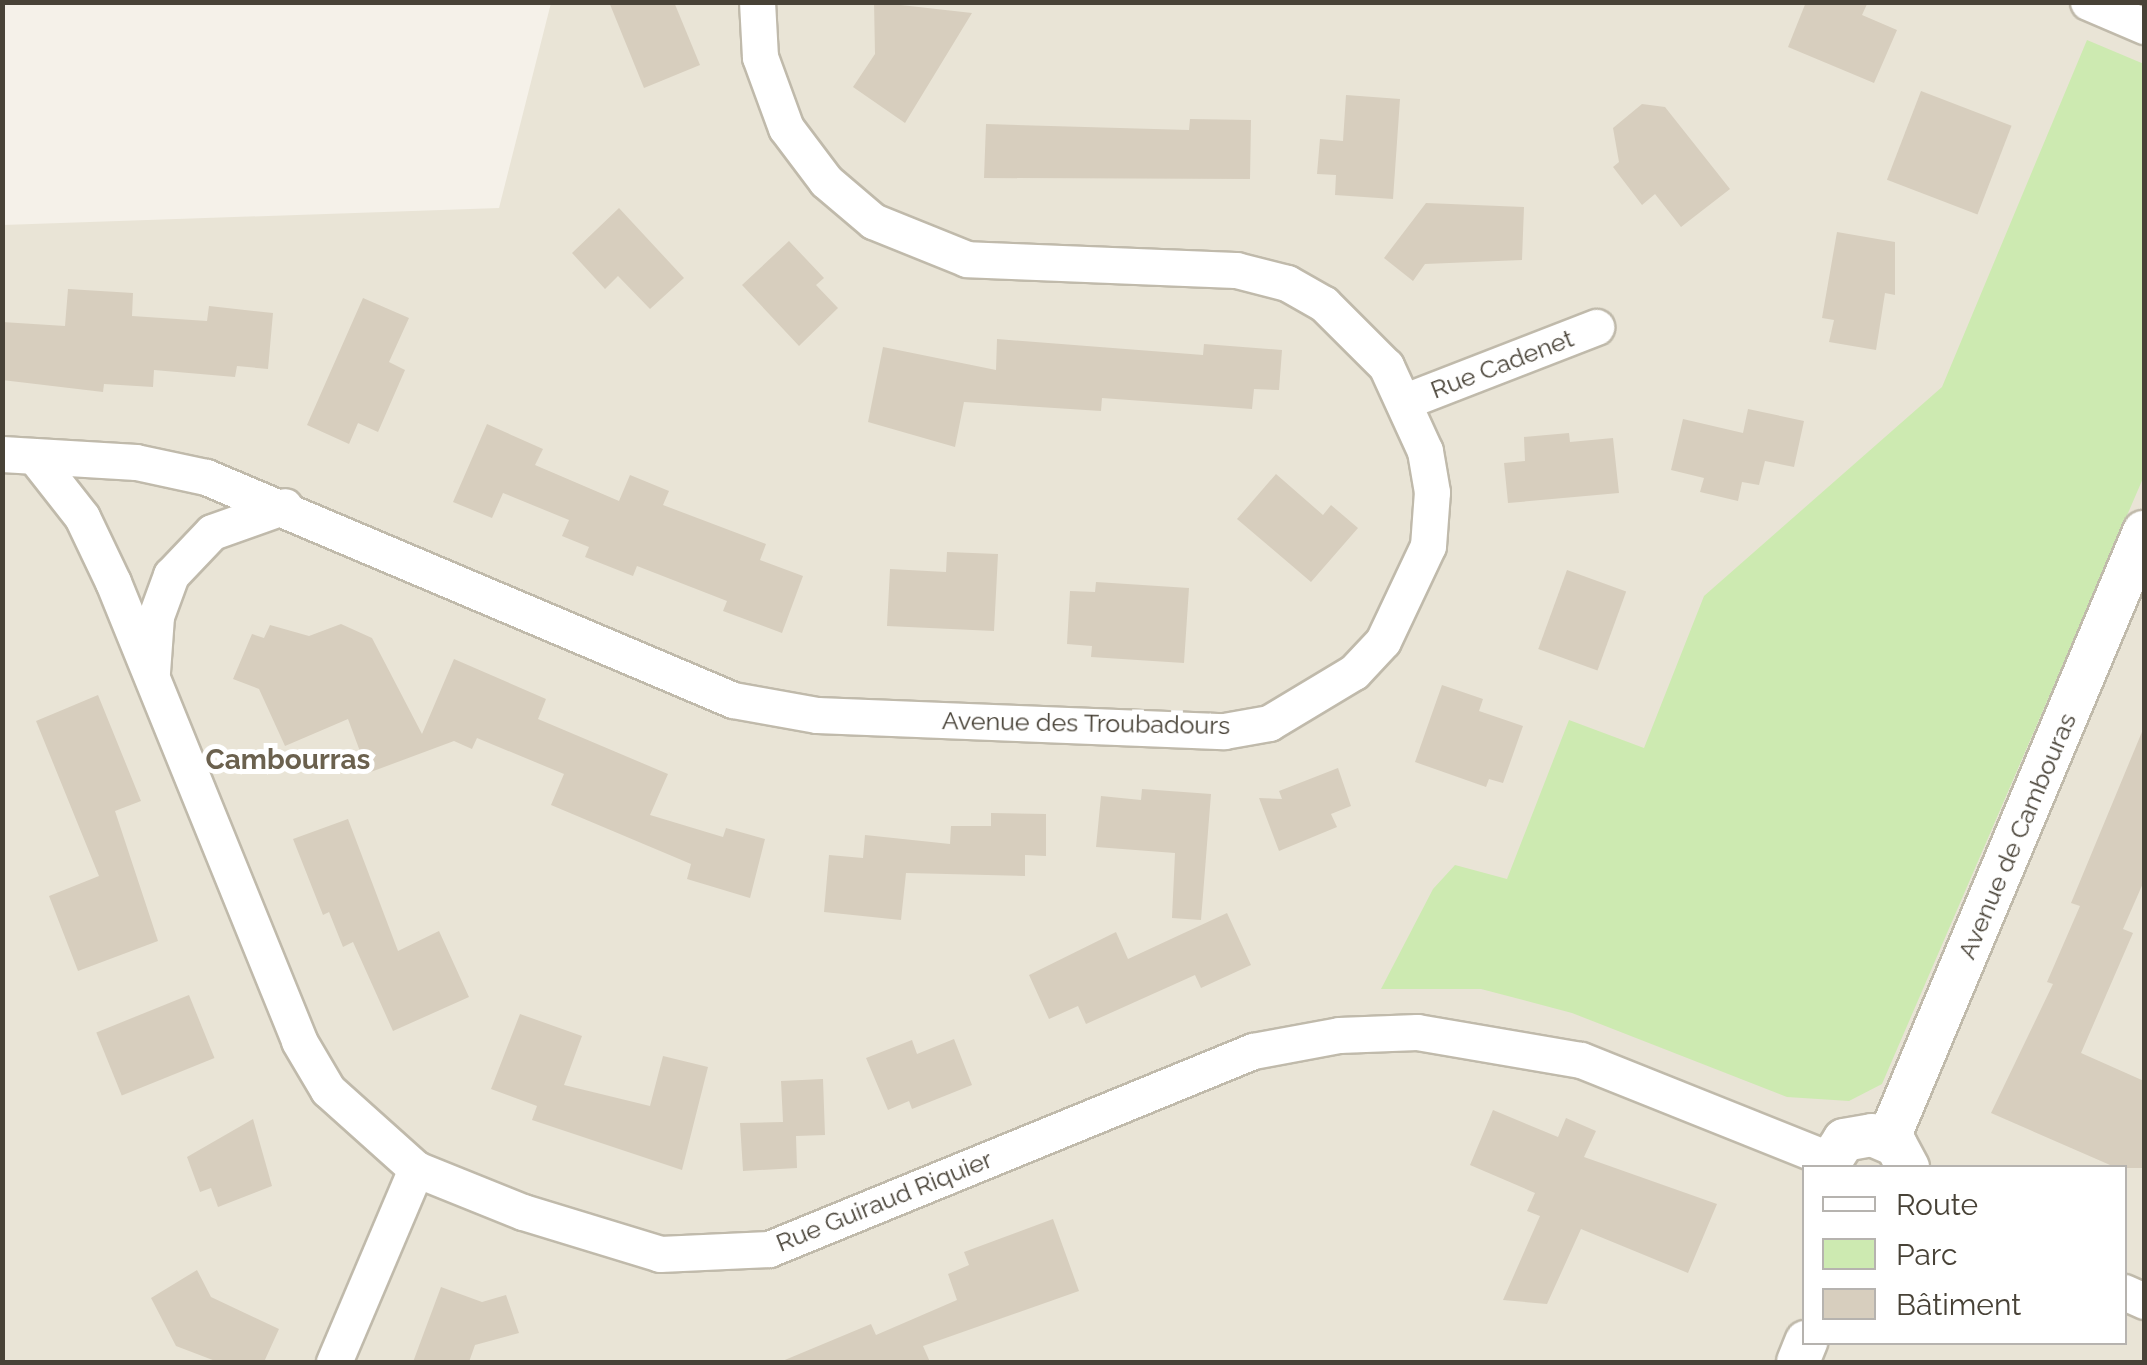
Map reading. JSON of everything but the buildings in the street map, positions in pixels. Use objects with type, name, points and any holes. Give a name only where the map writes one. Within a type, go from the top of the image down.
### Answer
[{"type":"street","name":"Avenue des Troubadours","points":[[19,455],[136,462],[285,506],[733,700],[817,715],[1224,731],[1269,724],[1315,700],[1354,672],[1391,628],[1428,546],[1432,492],[1408,400],[1351,330],[1287,283],[1236,270],[967,259],[873,221],[826,180],[786,128],[760,57],[756,2]]},
{"type":"street","points":[[2088,2],[2144,26]]},
{"type":"street","name":"Rue Cadenet","points":[[1408,400],[1596,327]]},
{"type":"street","name":"Rue Guiraud Riquier","points":[[19,455],[82,518],[299,1040],[328,1090],[416,1169],[611,1244],[732,1255],[769,1249],[1253,1051],[1339,1035],[1417,1032],[1581,1060],[1827,1163]]},
{"type":"street","name":"Rue Guiraud Riquier","points":[[152,683],[156,616],[171,575],[212,532],[285,506]]},
{"type":"street","name":"Avenue de Cambouras","points":[[1898,1154],[2144,532]]},
{"type":"street","points":[[1827,1163],[1858,1135],[1898,1154]]},
{"type":"street","points":[[334,1362],[416,1169]]},
{"type":"shaded area","points":[[551,3],[2144,3],[2144,1362],[3,1362],[3,225],[499,208]]},
{"type":"green space","points":[[2087,40],[2144,64],[2144,476],[1882,1084],[1849,1101],[1787,1097],[1572,1013],[1481,989],[1381,989],[1433,889],[1455,865],[1507,879],[1569,720],[1644,748],[1704,596],[1942,387]]},
{"type":"district","name":"Cambourras","points":[[288,760]]}]
